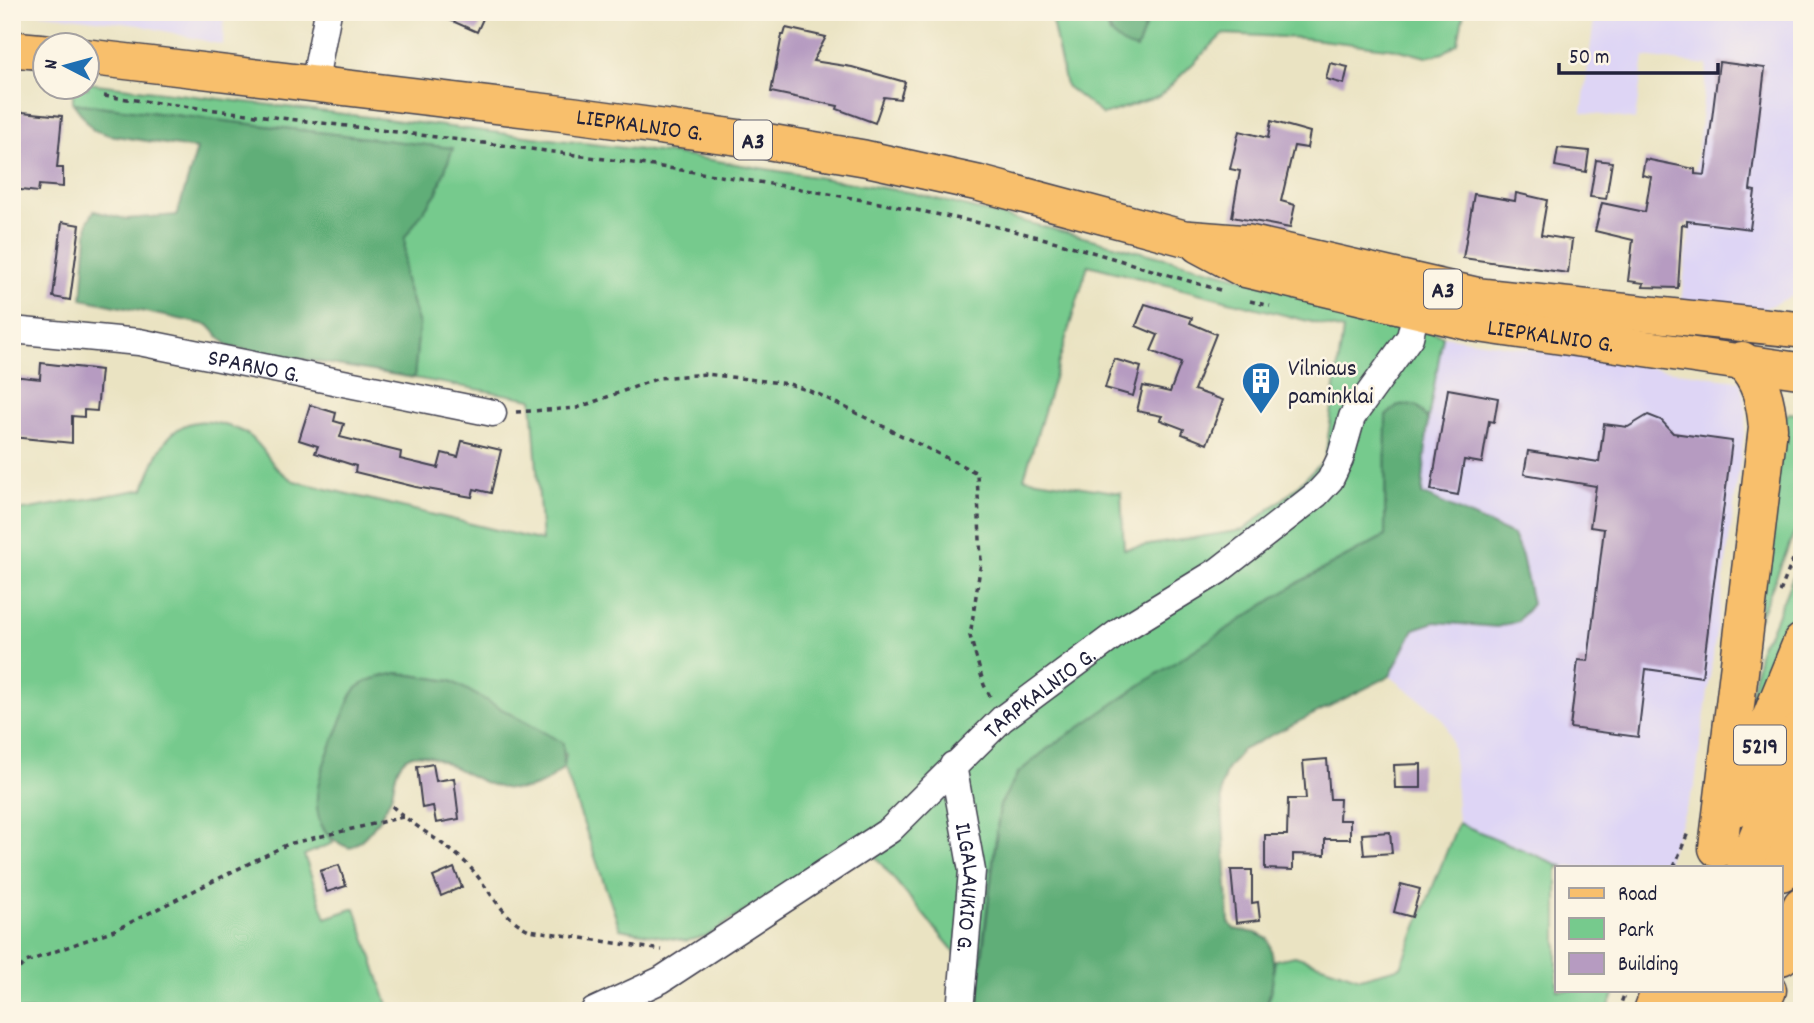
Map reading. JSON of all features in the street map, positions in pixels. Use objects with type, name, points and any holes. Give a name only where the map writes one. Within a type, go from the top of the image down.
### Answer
[{"type":"highway","points":[[1725,861],[1768,428],[1760,387],[1752,371],[1742,361]]},
{"type":"highway","name":"5219","points":[[1725,861],[1802,643]]},
{"type":"highway","name":"5219","points":[[1725,861],[1802,730]]},
{"type":"highway","points":[[1783,867],[1802,821]]},
{"type":"highway","points":[[1783,951],[1802,906]]},
{"type":"highway","points":[[1653,1011],[1660,992]]},
{"type":"highway","points":[[1688,1011],[1696,992]]},
{"type":"highway","points":[[1725,1011],[1732,992]]},
{"type":"highway","points":[[1758,1011],[1765,992]]},
{"type":"main road","points":[[12,49],[32,51]]},
{"type":"main road","name":"LIEPKALNIO G.","points":[[102,59],[575,115],[864,158],[978,183],[1184,238],[1249,243],[1491,298],[1802,330]]},
{"type":"main road","name":"LIEPKALNIO G.","points":[[1184,238],[1243,268],[1416,311],[1520,331],[1802,371]]},
{"type":"street","points":[[314,85],[328,12]]},
{"type":"street","name":"TARPKALNIO G.","points":[[594,1011],[661,980],[890,830],[1002,719],[1123,629],[1218,571],[1317,494],[1330,480],[1340,459],[1352,417],[1410,337],[1416,311]]},
{"type":"street","name":"SPARNO G.","points":[[12,330],[139,342],[493,413]]},
{"type":"street","name":"ILGALAUKIO G.","points":[[953,765],[972,871],[960,1011]]},
{"type":"path","points":[[104,96],[678,169],[890,205],[988,225],[1223,291]]},
{"type":"path","points":[[1244,299],[1253,303]]},
{"type":"path","points":[[493,413],[577,408],[659,378],[706,374],[789,384],[818,394],[976,473],[981,562],[970,636],[984,685],[1002,719]]},
{"type":"path","points":[[392,806],[466,863],[505,915],[529,930],[695,956]]},
{"type":"path","points":[[12,975],[26,962],[117,929],[288,844],[403,817]]},
{"type":"path","points":[[1618,1011],[1625,992]]},
{"type":"shaded area","points":[[28,12],[224,12],[223,45],[139,25]]},
{"type":"shaded area","points":[[1595,12],[1802,12],[1802,292],[1760,310],[1681,303],[1707,65],[1644,57],[1635,120],[1582,112]]},
{"type":"shaded area","points":[[1443,336],[1740,381],[1747,413],[1695,784],[1665,866],[1562,866],[1458,823],[1453,749],[1447,726],[1436,712],[1390,676],[1414,629],[1435,622],[1497,627],[1518,621],[1483,520],[1459,513],[1422,494],[1428,420]]},
{"type":"green space","points":[[1050,12],[1103,12],[1110,34],[1151,16],[1151,12],[1464,12],[1458,43],[1443,53],[1426,57],[1396,49],[1303,38],[1223,34],[1160,96],[1103,115],[1066,86]]},
{"type":"green space","points":[[1103,12],[1151,12],[1137,49],[1118,41]]},
{"type":"green space","points":[[102,85],[674,154],[913,193],[1366,310],[1443,336],[1428,420],[1417,406],[1386,416],[1385,536],[1301,581],[1046,750],[1000,805],[978,980],[859,837],[707,936],[686,941],[620,929],[564,767],[566,754],[451,681],[398,673],[320,825],[333,843],[304,855],[326,918],[355,908],[390,1011],[12,1011],[12,512],[144,489],[155,460],[170,436],[192,423],[207,422],[224,425],[250,436],[275,467],[294,481],[542,541],[532,399],[414,378],[419,325],[404,276],[405,237],[437,192],[452,148],[73,103],[102,102]],"holes":[[[1088,265],[1343,330],[1325,459],[1288,495],[1243,530],[1124,549],[1121,493],[1024,478]]]},
{"type":"green space","points":[[73,103],[453,148],[437,192],[405,237],[404,276],[419,325],[414,378],[229,347],[208,325],[82,299],[88,221],[94,211],[126,219],[177,215],[197,149],[93,130]]},
{"type":"green space","points":[[1398,405],[1417,406],[1428,420],[1422,494],[1513,535],[1522,556],[1532,604],[1518,621],[1497,627],[1435,622],[1414,629],[1390,676],[1242,750],[1226,771],[1221,788],[1229,922],[1234,929],[1256,933],[1268,939],[1273,957],[1273,975],[1264,1011],[976,1011],[1000,805],[1018,773],[1046,750],[1151,678],[1301,581],[1385,536],[1386,416]]},
{"type":"green space","points":[[1790,413],[1802,415],[1802,513],[1759,620],[1778,420]]},
{"type":"green space","points":[[1800,559],[1802,575],[1791,626],[1739,758],[1761,643],[1770,633]]},
{"type":"green space","points":[[398,673],[451,681],[563,743],[564,767],[542,784],[520,789],[499,787],[478,780],[424,755],[410,756],[401,764],[390,799],[368,833],[350,848],[333,839],[322,826],[317,811],[320,777],[332,742],[357,688],[371,680]]},
{"type":"green space","points":[[1458,823],[1562,866],[1555,866],[1555,992],[1615,992],[1607,1011],[1264,1011],[1271,994],[1275,960],[1295,956],[1360,978],[1401,967]]},
{"type":"building","points":[[432,12],[486,12],[477,32]]},
{"type":"building","points":[[786,28],[826,37],[813,61],[852,67],[905,82],[900,99],[884,97],[875,123],[837,109],[838,106],[771,92],[782,35]]},
{"type":"building","points":[[1719,62],[1765,68],[1750,190],[1755,191],[1750,229],[1687,221],[1687,225],[1682,224],[1678,288],[1643,287],[1644,283],[1628,281],[1633,240],[1595,231],[1602,203],[1645,212],[1651,177],[1642,175],[1645,159],[1695,169],[1695,174],[1705,175]]},
{"type":"building","points":[[1330,63],[1348,67],[1344,84],[1326,79]]},
{"type":"building","points":[[12,111],[62,116],[57,168],[63,168],[63,187],[39,185],[38,192],[12,189]]},
{"type":"building","points":[[1271,121],[1310,132],[1307,148],[1294,146],[1281,201],[1295,205],[1290,228],[1232,217],[1240,171],[1230,169],[1239,131],[1268,138]]},
{"type":"building","points":[[1558,148],[1589,151],[1586,172],[1555,166]]},
{"type":"building","points":[[1596,160],[1612,162],[1606,199],[1590,197]]},
{"type":"building","points":[[1516,193],[1547,200],[1541,235],[1572,240],[1568,273],[1463,258],[1474,194],[1515,201]]},
{"type":"building","points":[[62,222],[80,225],[70,300],[53,297]]},
{"type":"building","points":[[1145,304],[1192,318],[1190,323],[1216,334],[1194,390],[1223,400],[1207,444],[1182,434],[1184,429],[1160,420],[1162,416],[1137,411],[1143,386],[1170,392],[1181,363],[1151,351],[1158,335],[1136,326]]},
{"type":"building","points":[[1114,359],[1141,367],[1133,396],[1105,388]]},
{"type":"building","points":[[41,363],[101,370],[97,411],[84,410],[84,417],[72,416],[72,443],[12,437],[12,376],[40,379]]},
{"type":"building","points":[[1448,389],[1498,398],[1494,422],[1489,421],[1482,463],[1464,460],[1458,495],[1431,490]]},
{"type":"building","points":[[310,405],[336,413],[334,421],[344,424],[340,437],[401,452],[400,459],[438,468],[442,453],[458,457],[462,441],[501,450],[491,493],[474,489],[472,497],[416,487],[355,472],[356,466],[315,453],[318,446],[299,440]]},
{"type":"building","points":[[1648,415],[1661,420],[1673,433],[1732,441],[1702,677],[1646,669],[1638,737],[1570,728],[1578,660],[1588,661],[1604,529],[1590,527],[1596,486],[1524,474],[1528,451],[1599,462],[1604,424],[1628,427]]},
{"type":"building","points":[[1327,759],[1330,799],[1340,799],[1339,820],[1350,820],[1350,839],[1325,839],[1325,855],[1293,854],[1293,870],[1265,869],[1265,835],[1287,835],[1288,799],[1306,799],[1303,761]]},
{"type":"building","points":[[433,764],[436,781],[454,778],[459,819],[436,823],[433,806],[422,808],[417,767]]},
{"type":"building","points":[[1421,764],[1421,788],[1395,788],[1394,765]]},
{"type":"building","points":[[1390,832],[1392,853],[1364,855],[1362,834]]},
{"type":"building","points":[[339,865],[346,886],[327,892],[320,871]]},
{"type":"building","points":[[454,868],[462,887],[441,896],[433,877]]},
{"type":"building","points":[[1231,870],[1252,870],[1252,903],[1258,902],[1260,920],[1236,923]]},
{"type":"building","points":[[1401,884],[1420,889],[1412,917],[1394,912]]},
{"type":"place","name":"Vilniaus paminklai","points":[[1261,415]]}]
